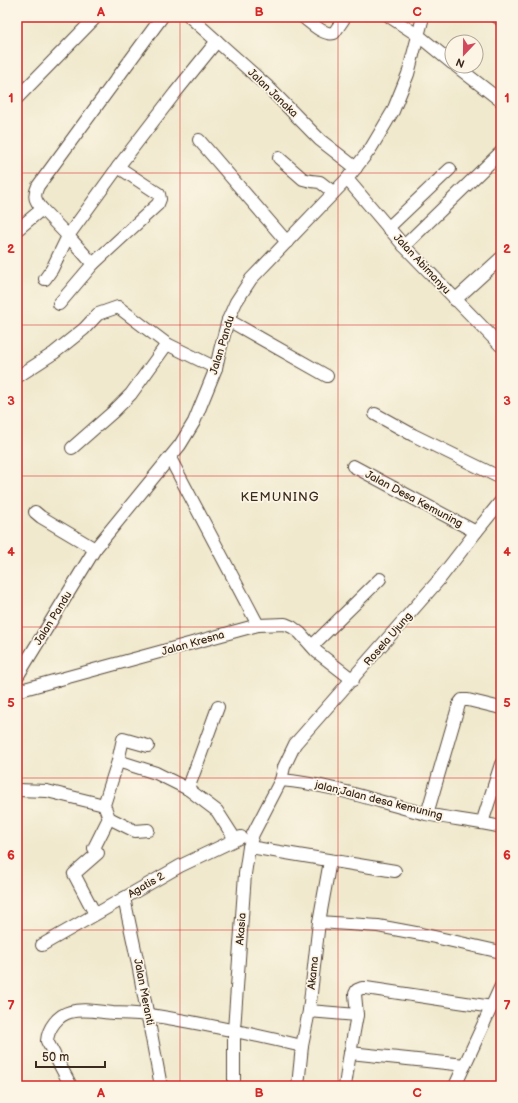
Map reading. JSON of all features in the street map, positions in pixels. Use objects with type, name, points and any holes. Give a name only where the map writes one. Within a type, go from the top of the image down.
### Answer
[{"type":"street","points":[[17,98],[96,17]]},
{"type":"street","points":[[93,264],[42,209],[36,201],[35,193],[38,186],[162,17]]},
{"type":"street","name":"Jalan Janaka","points":[[190,17],[267,86],[320,140],[356,168]]},
{"type":"street","points":[[303,17],[330,35],[334,34],[345,17]]},
{"type":"street","points":[[390,17],[419,36],[444,56]]},
{"type":"street","name":"Jalan Pandu","points":[[17,677],[96,549],[170,458],[194,422],[216,368],[228,320],[236,302],[251,279],[347,179],[371,148],[393,111],[408,74],[423,17]]},
{"type":"street","points":[[496,17],[501,20]]},
{"type":"street","points":[[45,279],[52,269],[68,236],[118,167],[217,41]]},
{"type":"street","points":[[466,74],[501,101]]},
{"type":"street","points":[[199,140],[287,242]]},
{"type":"street","points":[[404,246],[501,152]]},
{"type":"street","points":[[279,158],[303,179],[320,182],[333,192]]},
{"type":"street","points":[[59,304],[93,264],[158,204],[160,199],[159,194],[118,167]]},
{"type":"street","points":[[388,228],[450,169]]},
{"type":"street","name":"Jalan Abimanyu","points":[[347,179],[404,246],[501,346]]},
{"type":"street","points":[[17,230],[42,209]]},
{"type":"street","points":[[455,300],[501,258]]},
{"type":"street","points":[[17,377],[54,353],[84,329],[98,314],[118,307],[167,344],[216,368]]},
{"type":"street","points":[[228,320],[327,376]]},
{"type":"street","points":[[72,448],[131,394],[167,344]]},
{"type":"street","points":[[375,414],[413,435],[501,478]]},
{"type":"street","points":[[170,458],[258,625]]},
{"type":"street","name":"Jalan Desa Kemuning","points":[[353,466],[476,532]]},
{"type":"street","name":"Rosela Ujung","points":[[281,780],[284,767],[295,744],[353,680],[438,581],[501,502]]},
{"type":"street","points":[[35,512],[40,517],[96,549]]},
{"type":"street","points":[[312,646],[380,579]]},
{"type":"street","name":"Jalan Kresna","points":[[17,691],[258,625],[285,624],[296,630],[317,652],[353,680]]},
{"type":"street","points":[[427,814],[459,704],[462,700],[468,700],[501,708]]},
{"type":"street","points":[[188,789],[218,707]]},
{"type":"street","points":[[148,746],[123,739],[118,761],[104,805],[109,818],[135,831],[148,830]]},
{"type":"street","points":[[118,761],[156,773],[188,789],[217,811],[235,839]]},
{"type":"street","points":[[482,823],[501,764]]},
{"type":"street","name":"jalan;Jalan desa kemuning","points":[[281,780],[310,783],[427,814],[501,827]]},
{"type":"street","name":"Akasia","points":[[234,1086],[234,1030],[245,874],[249,847],[253,834],[281,780]]},
{"type":"street","points":[[17,790],[47,792],[104,805]]},
{"type":"street","points":[[95,914],[74,874],[98,853],[94,848],[109,818]]},
{"type":"street","name":"Agatis 2","points":[[42,945],[180,866],[235,839],[253,834]]},
{"type":"street","points":[[249,847],[395,871]]},
{"type":"street","name":"Akama","points":[[298,1086],[302,1046],[309,1012],[319,922],[330,861]]},
{"type":"street","name":"Jalan Meranti","points":[[124,898],[161,1086]]},
{"type":"street","points":[[319,922],[378,926],[422,934],[501,952]]},
{"type":"street","points":[[455,1086],[501,986]]},
{"type":"street","points":[[345,1086],[357,1015],[356,990],[362,988],[492,1007]]},
{"type":"street","points":[[71,1086],[47,1041],[47,1034],[53,1025],[59,1018],[70,1012],[82,1010],[148,1015],[234,1030],[302,1046]]},
{"type":"street","points":[[309,1012],[357,1015]]},
{"type":"street","points":[[350,1053],[465,1065]]},
{"type":"district","name":"KEMUNING","points":[[280,497]]}]
